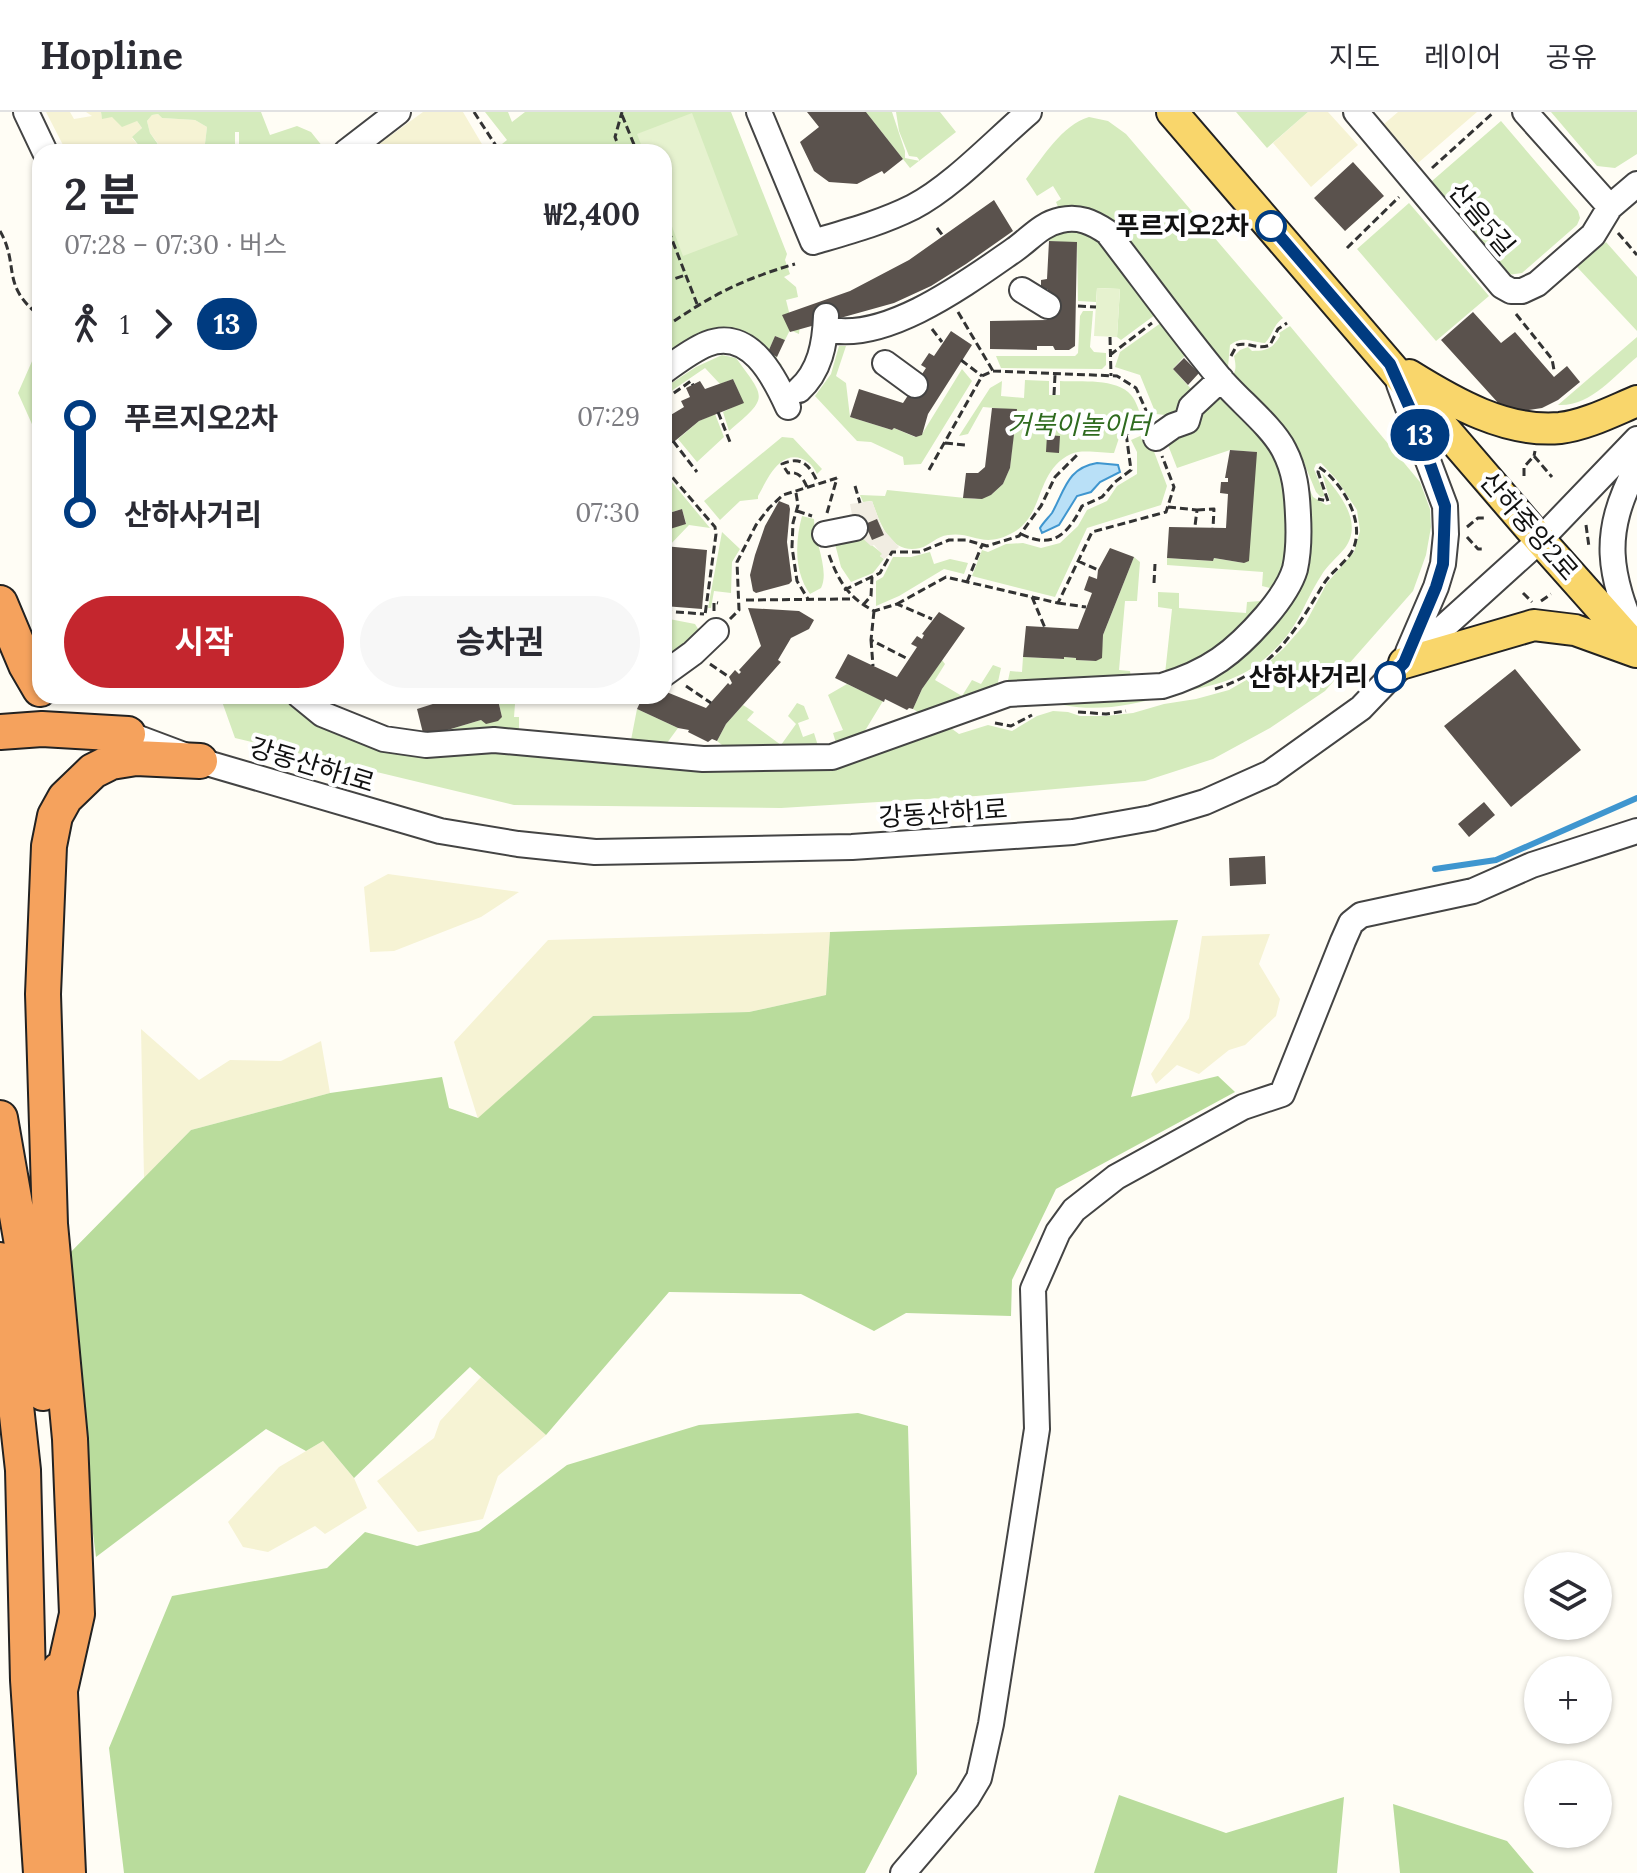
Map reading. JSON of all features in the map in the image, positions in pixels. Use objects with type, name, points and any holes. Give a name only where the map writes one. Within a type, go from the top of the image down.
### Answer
[{"type":"highway","points":[[0,603],[32,675]]},
{"type":"highway","points":[[55,704],[63,711],[128,734]]},
{"type":"highway","points":[[0,732],[42,729],[128,734]]},
{"type":"highway","points":[[60,1690],[77,1614],[70,1439],[50,1208],[43,994],[49,846],[55,816],[65,798],[93,771],[111,762],[136,758],[200,761]]},
{"type":"highway","points":[[0,1118],[41,1353],[56,1574],[68,1873]]},
{"type":"highway","points":[[0,1260],[23,1470],[28,1680],[41,1873]]},
{"type":"highway","points":[[0,1385],[23,1470]]},
{"type":"main road","name":"산하중앙2로","points":[[1172,112],[1637,651]]},
{"type":"main road","points":[[1390,364],[1457,402],[1504,423],[1533,429],[1562,428],[1637,401]]},
{"type":"main road","points":[[1404,663],[1534,625],[1575,630],[1637,651]]},
{"type":"street","points":[[26,112],[41,144]]},
{"type":"street","points":[[356,144],[398,112]]},
{"type":"street","points":[[759,112],[813,242],[865,227],[915,206],[942,188],[1029,112]]},
{"type":"street","name":"산음5길","points":[[1356,112],[1502,286],[1511,291],[1522,291],[1537,284],[1593,235],[1637,184]]},
{"type":"street","points":[[1525,112],[1611,217]]},
{"type":"street","points":[[310,704],[322,714],[384,739],[426,745],[494,740],[703,759],[832,757],[1008,694],[1162,686],[1186,678],[1241,645],[1281,596],[1294,573],[1298,551],[1297,491],[1294,471],[1282,445],[1221,379],[1107,232],[1093,223],[1073,218],[1057,220],[1040,228],[997,262],[903,319],[874,327],[827,325],[819,361],[808,382],[793,398],[748,347],[739,342],[726,340],[707,344],[672,366]]},
{"type":"street","points":[[1022,290],[1048,306]]},
{"type":"street","points":[[885,363],[915,385]]},
{"type":"street","points":[[1390,364],[1412,413],[1445,506],[1443,564],[1424,619],[1404,663]]},
{"type":"street","points":[[1156,438],[1187,421],[1191,407],[1221,379]]},
{"type":"street","name":"강동산하1로","points":[[128,734],[200,761],[440,831],[518,844],[595,852],[852,847],[1073,832],[1152,818],[1205,802],[1270,773],[1361,708],[1404,663],[1540,540],[1637,439]]},
{"type":"street","points":[[1637,466],[1615,520],[1611,545],[1615,579],[1637,641]]},
{"type":"street","points":[[825,527],[855,528]]},
{"type":"street","points":[[672,668],[693,653],[711,623]]},
{"type":"street","points":[[903,1873],[967,1798],[979,1778],[991,1724],[1037,1429],[1033,1289],[1058,1232],[1074,1210],[1116,1177],[1243,1107],[1282,1094],[1343,941],[1351,923],[1361,915],[1473,891],[1532,865],[1637,831]]},
{"type":"path","points":[[474,112],[495,144]]},
{"type":"path","points":[[618,144],[615,137],[622,112]]},
{"type":"path","points":[[622,112],[634,144]]},
{"type":"path","points":[[1423,175],[1494,112]]},
{"type":"path","points":[[1347,248],[1406,191]]},
{"type":"path","points":[[1611,217],[1637,255]]},
{"type":"path","points":[[937,228],[944,237]]},
{"type":"path","points":[[0,231],[5,241],[14,290],[32,308]]},
{"type":"path","points":[[672,239],[697,304]]},
{"type":"path","points":[[672,322],[732,285],[795,264]]},
{"type":"path","points":[[672,279],[686,275]]},
{"type":"path","points":[[1502,286],[1519,319],[1552,359],[1554,370]]},
{"type":"path","points":[[953,302],[993,371]]},
{"type":"path","points":[[1078,306],[1096,307]]},
{"type":"path","points":[[1110,355],[1168,311]]},
{"type":"path","points":[[925,319],[942,342]]},
{"type":"path","points":[[1221,379],[1230,371],[1231,355],[1237,345],[1244,343],[1265,347],[1274,340],[1278,329],[1287,323]]},
{"type":"path","points":[[1110,337],[1111,376]]},
{"type":"path","points":[[961,360],[982,376]]},
{"type":"path","points":[[929,470],[982,376],[993,371],[1111,376],[1128,381],[1136,388],[1152,422],[1174,487],[1168,507],[1166,512],[1092,532],[1058,603]]},
{"type":"path","points":[[1054,395],[1055,375]]},
{"type":"path","points":[[672,394],[691,381],[693,385]]},
{"type":"path","points":[[718,412],[730,442]]},
{"type":"path","points":[[1021,534],[1035,541],[1060,537],[1074,522],[1082,506],[1102,497],[1131,470],[1126,433]]},
{"type":"path","points":[[673,441],[697,472]]},
{"type":"path","points":[[945,443],[965,445]]},
{"type":"path","points":[[1079,453],[1055,477],[1041,506],[1021,534],[982,545],[966,540],[949,540],[920,552],[892,552],[880,573],[844,590],[874,611],[897,604],[946,577],[1086,607]]},
{"type":"path","points":[[1524,476],[1524,467],[1534,456],[1552,477]]},
{"type":"path","points":[[797,473],[799,461]]},
{"type":"path","points":[[807,488],[803,478],[797,473],[788,473],[782,464],[799,461],[809,465],[818,483]]},
{"type":"path","points":[[1207,692],[1253,673],[1282,647],[1301,623],[1326,580],[1351,553],[1357,525],[1353,512],[1340,489],[1319,467],[1328,501],[1323,502],[1313,494]]},
{"type":"path","points":[[672,477],[715,527],[711,623]]},
{"type":"path","points":[[672,613],[711,623],[739,610],[737,562],[768,506],[783,495],[837,478]]},
{"type":"path","points":[[855,486],[860,503]]},
{"type":"path","points":[[796,493],[792,547],[797,581],[808,599]]},
{"type":"path","points":[[1168,507],[1214,509],[1213,528]]},
{"type":"path","points":[[1195,526],[1197,510]]},
{"type":"path","points":[[797,511],[825,527]]},
{"type":"path","points":[[1484,518],[1478,518],[1462,531],[1478,549],[1485,549]]},
{"type":"path","points":[[1586,525],[1589,547]]},
{"type":"path","points":[[967,582],[982,545]]},
{"type":"path","points":[[1078,561],[1098,570]]},
{"type":"path","points":[[1154,583],[1155,564]]},
{"type":"path","points":[[863,605],[871,596],[872,577]]},
{"type":"path","points":[[1032,597],[1045,628]]},
{"type":"path","points":[[746,600],[853,599]]},
{"type":"path","points":[[897,604],[932,619]]},
{"type":"path","points":[[873,666],[871,640],[874,611]]},
{"type":"path","points":[[871,640],[908,659]]},
{"type":"path","points":[[672,678],[711,703]]},
{"type":"path","points":[[1067,709],[1106,714],[1130,711]]},
{"type":"path","points":[[991,722],[1011,726],[1037,712]]},
{"type":"shaded area","points":[[46,112],[70,112],[74,119],[92,116],[86,112],[101,112],[102,118],[112,116],[137,121],[142,128],[132,138],[137,144],[62,144]]},
{"type":"shaded area","points":[[423,112],[463,112],[482,144],[379,144]]},
{"type":"shaded area","points":[[1308,112],[1328,112],[1358,145],[1311,187],[1273,143]]},
{"type":"shaded area","points":[[1398,112],[1477,112],[1418,163],[1384,124]]},
{"type":"shaded area","points":[[152,115],[195,120],[207,127],[205,144],[158,144],[150,133],[147,121]]},
{"type":"shaded area","points":[[872,501],[882,528],[899,547],[884,559],[874,545],[871,546],[859,535],[853,520],[850,504]]},
{"type":"shaded area","points":[[388,874],[519,892],[481,917],[394,951],[370,952],[364,887]]},
{"type":"shaded area","points":[[830,932],[826,995],[749,1012],[593,1016],[478,1119],[454,1042],[548,940]]},
{"type":"shaded area","points":[[1270,934],[1259,964],[1280,999],[1276,1016],[1245,1045],[1229,1050],[1199,1074],[1177,1065],[1156,1084],[1151,1074],[1189,1018],[1202,936]]},
{"type":"shaded area","points":[[141,1029],[199,1080],[230,1060],[281,1061],[321,1041],[330,1093],[191,1130],[144,1178]]},
{"type":"shaded area","points":[[481,1377],[546,1435],[498,1476],[483,1519],[418,1532],[377,1481],[434,1438],[440,1421]]},
{"type":"shaded area","points":[[323,1441],[354,1478],[367,1508],[325,1534],[315,1526],[268,1552],[243,1547],[228,1522],[279,1467]]},
{"type":"green space","points":[[101,112],[261,112],[270,135],[297,126],[311,132],[321,144],[239,144],[239,132],[235,132],[235,144],[205,144],[207,127],[195,120],[162,118],[158,114],[147,121],[158,144],[138,144],[132,137],[142,128],[137,121],[122,127],[112,117],[102,119]]},
{"type":"green space","points":[[485,112],[508,112],[512,122],[525,112],[731,112],[787,254],[785,260],[790,274],[784,277],[796,287],[798,297],[786,300],[790,316],[801,314],[799,334],[790,330],[785,340],[775,336],[768,352],[777,357],[782,365],[778,367],[747,337],[724,328],[699,336],[672,354],[672,144],[502,144],[507,140]]},
{"type":"green space","points":[[866,112],[892,112],[905,158],[919,161],[910,168]]},
{"type":"green space","points":[[896,112],[940,112],[956,132],[920,160],[909,156],[899,131]]},
{"type":"green space","points":[[1236,112],[1308,112],[1267,148]]},
{"type":"green space","points":[[1551,112],[1637,112],[1637,154],[1615,168],[1597,166]]},
{"type":"green space","points":[[692,113],[738,235],[683,256],[672,226],[672,144],[641,144],[637,134]]},
{"type":"green space","points":[[1089,117],[1108,121],[1126,134],[1283,318],[1265,343],[1243,340],[1230,345],[1228,367],[1225,368],[1108,220],[1086,208],[1059,209],[1056,202],[1061,199],[1053,186],[1037,196],[1026,179],[1062,134]]},
{"type":"green space","points":[[1501,121],[1578,211],[1580,218],[1577,225],[1522,273],[1508,275],[1432,181]]},
{"type":"green space","points":[[1409,203],[1489,296],[1436,341],[1357,249]]},
{"type":"green space","points":[[1078,228],[1101,239],[1159,312],[1121,340],[1117,337],[1120,289],[1097,288],[1096,302],[1078,301],[1077,243],[1049,241],[1044,237]]},
{"type":"green space","points":[[1606,242],[1637,277],[1637,331],[1577,267]]},
{"type":"green space","points":[[1097,288],[1120,289],[1117,337],[1094,336]]},
{"type":"green space","points":[[1083,311],[1093,311],[1090,347],[1094,352],[1106,353],[1106,365],[1102,369],[1001,368],[996,356],[1075,356],[1078,353]]},
{"type":"green space","points":[[1165,320],[1188,352],[1173,369],[1192,390],[1206,376],[1209,379],[1174,416],[1156,414],[1140,375],[1115,367],[1120,352]]},
{"type":"green space","points":[[1290,326],[1420,482],[1430,509],[1431,527],[1426,555],[1413,591],[1325,691],[1270,728],[1213,759],[1145,781],[976,796],[781,808],[514,805],[235,738],[223,704],[294,704],[315,722],[500,748],[742,769],[857,762],[944,723],[959,734],[988,725],[1012,731],[1037,716],[1053,711],[1080,716],[1133,713],[1229,690],[1255,675],[1305,624],[1327,583],[1354,552],[1360,531],[1357,510],[1337,480],[1321,463],[1316,464],[1314,469],[1325,496],[1321,497],[1304,463],[1230,378],[1235,368],[1234,356],[1240,350],[1248,347],[1252,351],[1269,348],[1280,336],[1279,333]]},
{"type":"green space","points":[[1637,337],[1637,357],[1610,381],[1581,401],[1558,405]]},
{"type":"green space","points":[[839,346],[846,346],[836,376],[846,383],[850,417],[892,430],[894,428],[915,437],[922,434],[962,369],[972,381],[921,464],[904,465],[903,457],[871,442],[857,441],[815,396],[831,374]]},
{"type":"green space","points":[[722,355],[736,358],[758,390],[757,404],[729,431],[723,412],[743,402],[733,379],[720,384],[705,368],[672,391],[672,383]]},
{"type":"green space","points":[[32,361],[32,424],[18,393]]},
{"type":"green space","name":"거북이놀이터","points":[[1025,380],[1049,381],[1049,395],[1060,395],[1060,381],[1117,386],[1131,395],[1143,420],[1122,428],[1124,438],[1119,438],[1114,453],[1080,452],[1059,461],[1045,481],[1031,515],[1014,532],[994,540],[948,535],[923,547],[910,549],[894,542],[883,527],[872,501],[863,502],[860,495],[885,496],[887,490],[975,499],[991,495],[1003,484],[1010,468],[1016,410],[983,407],[968,434],[959,436],[990,388],[1002,381],[1001,396],[1024,398]]},
{"type":"green space","points":[[1224,393],[1272,445],[1287,489],[1287,558],[1276,586],[1270,588],[1262,586],[1263,572],[1167,565],[1167,558],[1213,561],[1214,558],[1244,563],[1256,452],[1230,450],[1177,468],[1166,440],[1196,412]]},
{"type":"green space","points":[[715,414],[724,437],[697,462],[678,439],[699,421]]},
{"type":"green space","points":[[1147,433],[1167,486],[1161,505],[1087,528],[1055,597],[972,576],[982,550],[988,552],[1006,544],[1023,543],[1041,548],[1060,543],[1078,526],[1087,510],[1107,501],[1117,486],[1137,474],[1137,452],[1131,440]]},
{"type":"green space","points":[[782,437],[793,438],[822,469],[817,474],[811,464],[801,458],[785,459],[770,474],[758,499],[740,501],[720,520],[704,501]]},
{"type":"green space","points":[[1301,471],[1313,497],[1326,505],[1331,504],[1322,473],[1347,508],[1352,528],[1345,548],[1323,572],[1292,628],[1267,657],[1241,674],[1214,685],[1115,706],[1090,708],[1063,705],[1063,696],[1201,682],[1234,665],[1280,611]]},
{"type":"green space","points":[[672,482],[710,528],[689,525],[672,543],[672,528],[686,523],[682,509],[672,512]]},
{"type":"green space","points":[[802,516],[814,519],[824,573],[821,588],[810,594],[801,576],[797,556]]},
{"type":"green space","points":[[722,532],[740,549],[732,562],[731,593],[714,591],[711,608],[708,608]]},
{"type":"green space","points":[[859,535],[883,554],[880,556],[884,559],[873,573],[851,582],[841,567],[834,540]]},
{"type":"green space","points":[[930,552],[934,564],[950,559],[968,563],[964,574],[944,569],[876,606],[876,581],[883,577],[893,557],[911,557]]},
{"type":"green space","points":[[1134,557],[1140,562],[1137,601],[1125,601],[1119,670],[1130,671],[1131,678],[1106,684],[1084,677],[1063,677],[1052,684],[1007,685],[1010,671],[1022,672],[1023,657],[1095,661],[1101,658],[1103,635]]},
{"type":"green space","points":[[1158,592],[1179,593],[1179,608],[1246,613],[1247,602],[1265,603],[1259,615],[1201,660],[1165,674],[1172,609],[1158,607]]},
{"type":"green space","points":[[672,620],[695,624],[700,632],[672,661]]},
{"type":"green space","points":[[942,660],[945,664],[935,680],[962,696],[972,680],[981,684],[993,665],[1001,668],[996,691],[926,717],[913,709],[922,689]]},
{"type":"green space","points":[[847,684],[883,701],[863,734],[836,743],[833,733],[843,730],[828,695]]},
{"type":"green space","points":[[797,703],[804,706],[809,719],[798,723],[803,737],[814,733],[819,749],[727,749],[717,741],[726,724],[743,705],[754,712],[747,720],[781,745],[796,724],[788,716]]},
{"type":"green space","points":[[499,704],[515,704],[514,717],[519,717],[519,732],[424,737],[481,720],[486,723],[502,717]]},
{"type":"green space","points":[[637,709],[678,728],[664,747],[631,740]]},
{"type":"green space","points":[[1178,920],[1131,1097],[1218,1076],[1235,1092],[1056,1189],[1012,1280],[1011,1316],[906,1313],[874,1331],[801,1294],[669,1292],[546,1435],[470,1367],[354,1478],[323,1441],[306,1451],[266,1429],[96,1557],[59,1264],[191,1130],[330,1093],[442,1077],[449,1108],[478,1118],[593,1016],[749,1012],[826,995],[830,932]]},
{"type":"green space","points":[[858,1413],[908,1426],[917,1774],[865,1873],[124,1873],[109,1748],[172,1596],[327,1568],[365,1532],[417,1546],[479,1531],[567,1465],[699,1425]]},
{"type":"green space","points":[[1119,1795],[1226,1833],[1344,1797],[1337,1873],[1094,1873]]},
{"type":"green space","points":[[1393,1804],[1507,1841],[1534,1873],[1400,1873]]},
{"type":"water","points":[[1097,463],[1118,465],[1120,472],[1100,482],[1091,492],[1077,496],[1059,525],[1042,533],[1040,528],[1073,475]]},
{"type":"building","points":[[807,112],[866,112],[903,159],[884,174],[882,171],[857,184],[829,182],[814,171],[800,142],[819,127]]},
{"type":"building","points":[[1353,162],[1384,196],[1345,231],[1314,198]]},
{"type":"building","points":[[994,200],[1013,231],[966,264],[931,286],[894,303],[790,332],[782,315],[850,291],[909,260]]},
{"type":"building","points":[[1049,241],[1077,242],[1075,346],[1069,350],[1055,350],[1053,346],[1037,346],[1037,350],[990,349],[990,321],[1048,320],[1048,289],[1041,289],[1041,280],[1047,279]]},
{"type":"building","points":[[1473,312],[1501,343],[1515,332],[1554,377],[1567,366],[1580,382],[1558,400],[1542,408],[1523,411],[1500,405],[1441,340]]},
{"type":"building","points":[[951,331],[972,345],[928,414],[922,435],[916,437],[850,417],[859,389],[903,403],[926,368],[921,365],[929,353],[934,356]]},
{"type":"building","points":[[775,336],[785,340],[777,357],[768,352]]},
{"type":"building","points":[[1184,358],[1199,373],[1188,385],[1173,369]]},
{"type":"building","points":[[733,379],[744,403],[699,421],[672,443],[672,414],[684,407],[681,401],[690,397],[686,388],[700,381],[705,389]]},
{"type":"building","points":[[992,408],[1017,409],[1010,468],[1003,484],[991,495],[982,499],[963,498],[966,473],[978,473],[985,467]]},
{"type":"building","points":[[1047,435],[1060,436],[1059,453],[1046,452]]},
{"type":"building","points":[[1230,450],[1257,452],[1249,561],[1167,558],[1169,527],[1226,528],[1228,494],[1220,493],[1221,482],[1228,482],[1225,478]]},
{"type":"building","points":[[779,501],[789,505],[790,509],[787,542],[792,581],[756,593],[750,575],[755,555],[765,526]]},
{"type":"building","points":[[682,509],[686,524],[672,528],[672,512]]},
{"type":"building","points":[[877,519],[884,535],[872,540],[865,524]]},
{"type":"building","points":[[672,547],[707,550],[702,609],[672,607]]},
{"type":"building","points":[[1110,548],[1134,557],[1103,635],[1102,658],[1096,661],[1023,657],[1026,626],[1078,629],[1092,593],[1084,590],[1089,576],[1097,579],[1098,570]]},
{"type":"building","points":[[748,608],[799,611],[814,620],[809,629],[791,638],[778,660],[781,662],[726,724],[717,741],[712,739],[708,742],[689,730],[637,709],[639,704],[672,704],[672,694],[706,708],[728,683],[732,683],[729,677],[735,670],[739,674],[739,670],[761,646]]},
{"type":"building","points":[[939,612],[965,628],[922,689],[913,709],[907,710],[885,699],[884,702],[835,678],[848,654],[897,677],[917,647],[911,644],[917,636],[922,639],[922,634]]},
{"type":"building","points":[[1515,669],[1581,750],[1511,807],[1444,726]]},
{"type":"building","points":[[433,704],[499,704],[502,717],[498,721],[486,724],[481,720],[424,737],[417,709]]},
{"type":"building","points":[[1484,802],[1495,815],[1469,837],[1458,824]]},
{"type":"building","points":[[1265,856],[1266,884],[1230,886],[1229,858]]},
{"type":"waterway","points":[[1435,869],[1496,860],[1637,798]]},
{"type":"bus line","name":"13","points":[[1271,226],[1390,364],[1412,413],[1445,506],[1443,564],[1436,587],[1404,663],[1390,677]]},
{"type":"place","name":"푸르지오2차","points":[[1271,226]]},
{"type":"place","name":"산하사거리","points":[[1390,677]]}]
